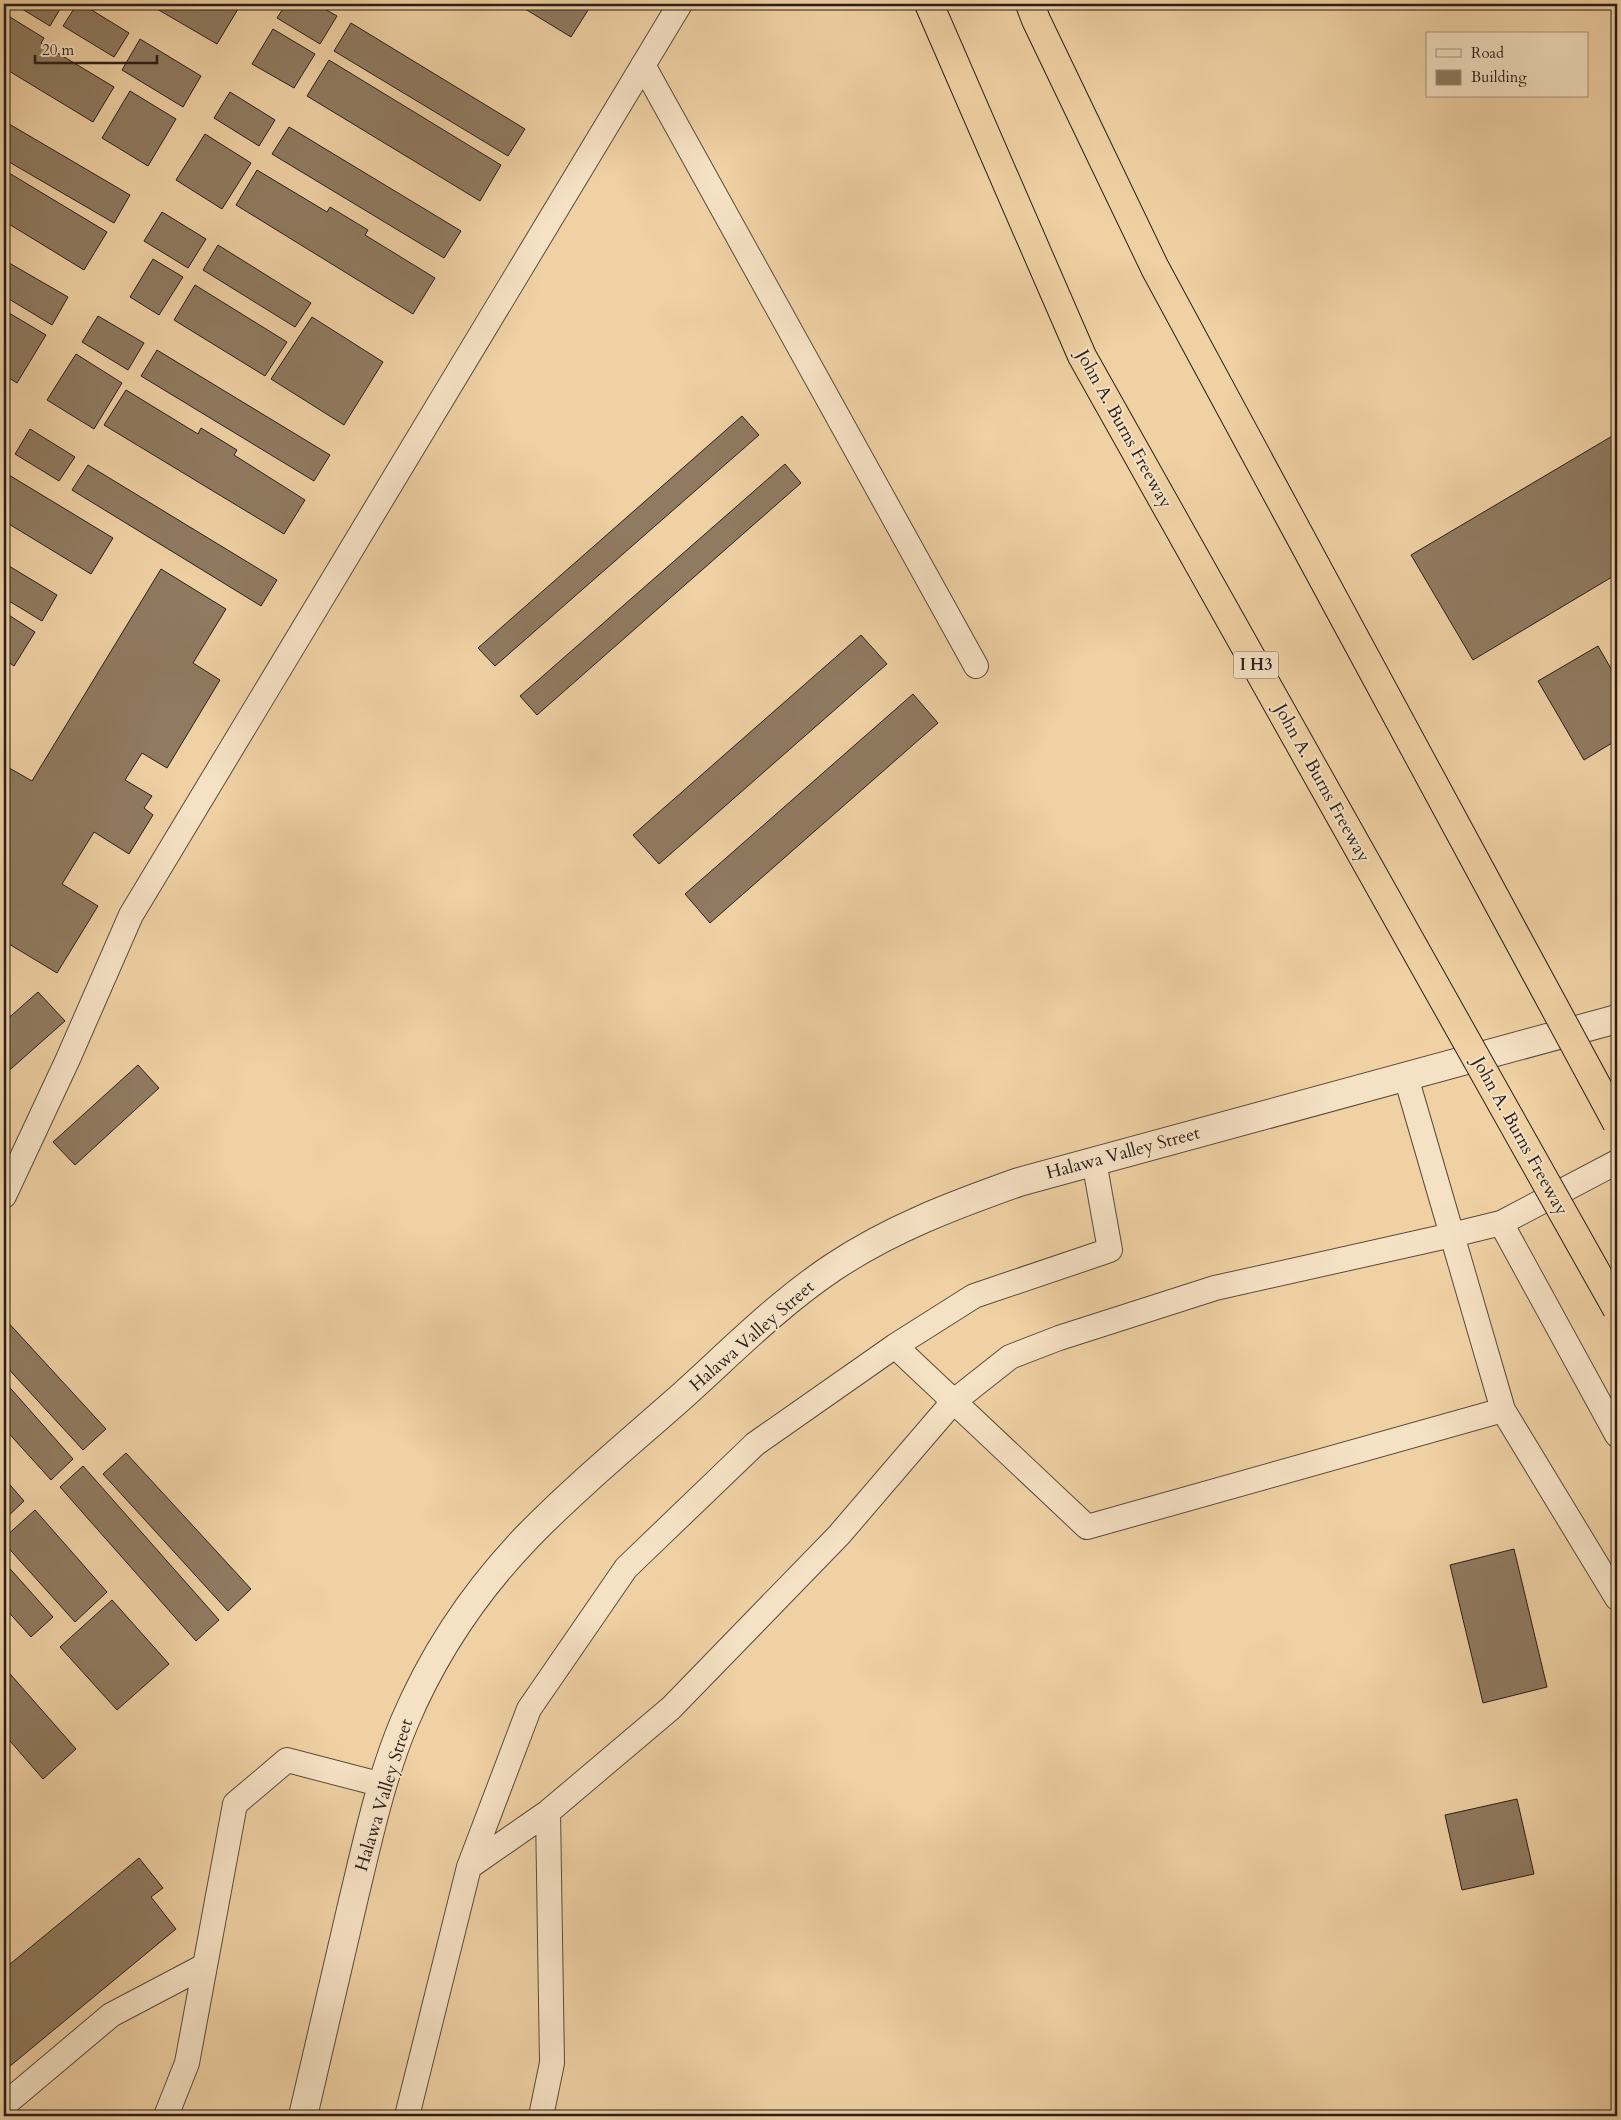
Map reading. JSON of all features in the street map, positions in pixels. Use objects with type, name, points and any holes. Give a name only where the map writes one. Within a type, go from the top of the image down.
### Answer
[{"type":"highway","name":"John A. Burns Freeway","points":[[929,4],[1082,356],[1617,1309]]},
{"type":"highway","points":[[1030,4],[1155,268],[1617,1123]]},
{"type":"street","name":"Halawa Valley Street","points":[[302,2116],[364,1856],[383,1785],[403,1725],[428,1672],[454,1628],[491,1579],[526,1538],[757,1328],[832,1268],[890,1233],[949,1206],[1019,1182],[1094,1161],[1617,1019]]},
{"type":"lane","points":[[4,1196],[68,1059],[131,915],[680,4]]},
{"type":"lane","points":[[643,65],[976,666]]},
{"type":"lane","points":[[1406,1077],[1503,1410],[1617,1598]]},
{"type":"lane","points":[[407,2116],[469,1867],[530,1709],[626,1568],[756,1444],[895,1346],[974,1296],[1110,1250],[1094,1161]]},
{"type":"lane","points":[[469,1867],[548,1812],[671,1708],[838,1535],[953,1402],[1010,1358],[1059,1338],[1215,1288],[1501,1223],[1617,1162]]},
{"type":"lane","points":[[1501,1223],[1617,1435]]},
{"type":"lane","points":[[895,1346],[1087,1527],[1503,1410]]},
{"type":"lane","points":[[166,2116],[187,2063],[235,1804],[287,1760],[383,1785]]},
{"type":"lane","points":[[541,2116],[552,2063],[548,1812]]},
{"type":"lane","points":[[4,2105],[111,2015],[204,1966]]},
{"type":"building","points":[[14,4],[63,4],[50,26]]},
{"type":"building","points":[[77,4],[82,4],[129,33],[114,57],[63,26]]},
{"type":"building","points":[[160,4],[229,4],[238,9],[217,44],[157,9]]},
{"type":"building","points":[[286,4],[316,4],[337,16],[320,44],[277,18]]},
{"type":"building","points":[[517,4],[592,4],[571,37]]},
{"type":"building","points":[[10,17],[44,38],[41,43],[114,87],[93,122],[4,68],[4,21],[6,23]]},
{"type":"building","points":[[351,23],[525,129],[508,156],[334,51]]},
{"type":"building","points":[[273,29],[315,54],[294,88],[252,64]]},
{"type":"building","points":[[140,39],[201,76],[183,107],[122,70]]},
{"type":"building","points":[[329,60],[501,165],[480,201],[307,96]]},
{"type":"building","points":[[130,91],[176,119],[148,166],[102,138]]},
{"type":"building","points":[[230,92],[275,120],[259,146],[214,118]]},
{"type":"building","points":[[4,121],[130,195],[114,223],[4,159]]},
{"type":"building","points":[[289,127],[461,231],[444,258],[272,154]]},
{"type":"building","points":[[205,134],[251,163],[222,209],[176,180]]},
{"type":"building","points":[[4,170],[107,232],[84,270],[4,221]]},
{"type":"building","points":[[257,170],[327,212],[330,207],[368,230],[365,235],[435,278],[413,314],[236,205]]},
{"type":"building","points":[[162,212],[206,239],[188,268],[144,241]]},
{"type":"building","points":[[218,245],[311,303],[295,327],[203,270]]},
{"type":"building","points":[[153,259],[183,277],[159,315],[130,297]]},
{"type":"building","points":[[4,260],[68,297],[52,325],[4,296]]},
{"type":"building","points":[[195,285],[287,342],[265,376],[174,320]]},
{"type":"building","points":[[4,310],[46,335],[17,383],[4,375]]},
{"type":"building","points":[[98,316],[144,343],[128,370],[82,342]]},
{"type":"building","points":[[312,317],[383,362],[344,425],[271,379]]},
{"type":"building","points":[[157,350],[330,455],[314,481],[141,376]]},
{"type":"building","points":[[76,354],[122,383],[94,429],[47,400]]},
{"type":"building","points":[[126,390],[198,434],[201,428],[237,450],[234,455],[305,500],[284,534],[104,425]]},
{"type":"building","points":[[742,416],[759,435],[495,666],[478,648]]},
{"type":"building","points":[[30,429],[75,457],[59,481],[15,454]]},
{"type":"building","points":[[1614,435],[1617,441],[1617,574],[1473,660],[1411,555]]},
{"type":"building","points":[[785,464],[801,483],[537,715],[520,696]]},
{"type":"building","points":[[88,465],[277,580],[261,606],[72,490]]},
{"type":"building","points":[[4,472],[113,538],[91,574],[4,521]]},
{"type":"building","points":[[4,563],[57,595],[42,621],[4,598]]},
{"type":"building","points":[[161,569],[226,609],[193,663],[220,680],[167,768],[142,753],[125,780],[152,796],[144,808],[153,815],[129,854],[94,832],[62,884],[98,906],[57,973],[4,941],[4,765],[32,781]]},
{"type":"building","points":[[4,612],[35,632],[14,666],[4,659]]},
{"type":"building","points":[[861,635],[887,664],[659,864],[633,835]]},
{"type":"building","points":[[1598,646],[1617,679],[1617,740],[1584,760],[1538,681]]},
{"type":"building","points":[[913,694],[938,723],[710,923],[685,894]]},
{"type":"building","points":[[38,992],[65,1021],[4,1075],[4,1022]]},
{"type":"building","points":[[138,1065],[159,1088],[75,1165],[53,1142]]},
{"type":"building","points":[[4,1318],[106,1429],[83,1450],[4,1364]]},
{"type":"building","points":[[4,1381],[73,1459],[51,1480],[4,1428]]},
{"type":"building","points":[[126,1453],[251,1589],[228,1611],[103,1474]]},
{"type":"building","points":[[83,1466],[219,1620],[196,1641],[60,1487]]},
{"type":"building","points":[[4,1478],[24,1501],[4,1520]]},
{"type":"building","points":[[35,1510],[107,1592],[75,1622],[4,1543],[4,1538]]},
{"type":"building","points":[[1514,1549],[1547,1687],[1483,1703],[1450,1565]]},
{"type":"building","points":[[4,1562],[53,1617],[31,1637],[4,1607]]},
{"type":"building","points":[[112,1600],[169,1664],[117,1710],[60,1647]]},
{"type":"building","points":[[4,1667],[76,1749],[43,1779],[4,1734]]},
{"type":"building","points":[[1517,1799],[1534,1874],[1462,1890],[1445,1815]]},
{"type":"building","points":[[139,1858],[163,1888],[151,1897],[176,1929],[4,2071],[4,1969]]}]
